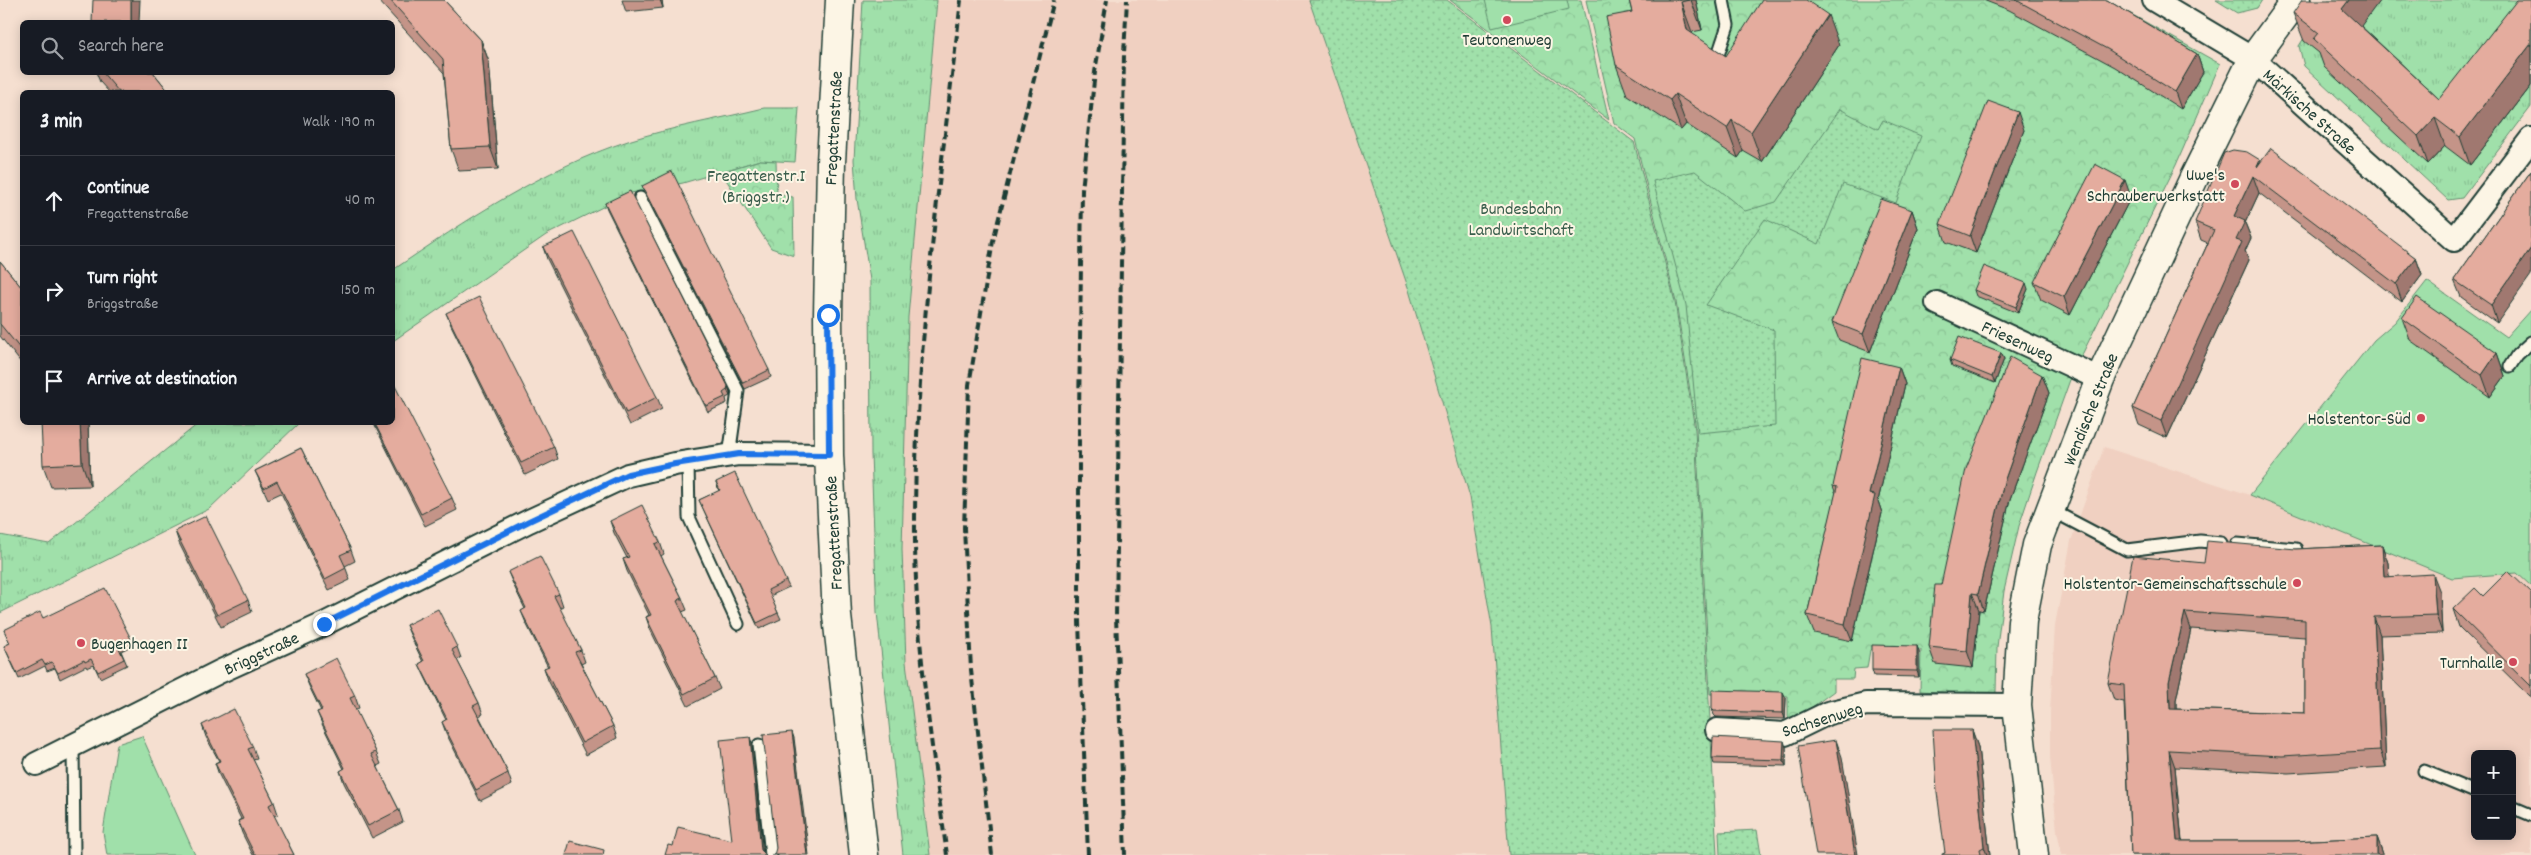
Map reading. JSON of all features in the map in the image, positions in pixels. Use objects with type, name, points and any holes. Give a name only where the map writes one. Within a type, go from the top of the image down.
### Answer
[{"type":"street","name":"Fregattenstraße","points":[[840,0],[830,171],[829,455],[837,616],[864,855]]},
{"type":"street","name":"Märkische Straße","points":[[2154,0],[2253,59],[2454,240],[2531,139]]},
{"type":"street","name":"Wendische Straße","points":[[2034,855],[2017,705],[2022,621],[2037,545],[2100,379],[2194,178],[2253,59],[2296,0]]},
{"type":"street","name":"Friesenweg","points":[[1937,303],[2100,379]]},
{"type":"street","name":"Briggstraße","points":[[36,764],[628,474],[729,456],[829,455]]},
{"type":"street","name":"Sachsenweg","points":[[1717,730],[1785,734],[1828,712],[1866,704],[2017,705]]},
{"type":"lane","points":[[1719,52],[1728,24],[1723,0]]},
{"type":"lane","points":[[640,198],[738,391],[729,456]]},
{"type":"lane","points":[[2510,366],[2517,355],[2531,342]]},
{"type":"lane","points":[[688,462],[689,517],[738,624]]},
{"type":"lane","points":[[2051,510],[2127,550],[2200,541],[2296,549]]},
{"type":"lane","points":[[73,745],[74,855]]},
{"type":"lane","points":[[759,745],[772,855]]},
{"type":"lane","points":[[2424,771],[2471,790]]},
{"type":"lane","points":[[2516,809],[2531,815]]},
{"type":"shaded area","points":[[937,0],[1309,0],[1409,290],[1470,497],[1492,627],[1509,855],[930,855],[906,662],[902,549],[908,317]]},
{"type":"shaded area","name":"Holstentor-Gemeinschaftsschule","points":[[2427,281],[2506,337],[2531,309],[2531,855],[2062,855],[2057,831],[2050,757],[2050,712],[2055,625],[2071,541],[2104,447],[2250,495],[2374,340],[2395,322]]},
{"type":"green space","points":[[863,0],[937,0],[908,317],[902,549],[906,662],[930,855],[903,855],[877,612],[871,454],[870,280],[857,199],[854,160]]},
{"type":"green space","name":"Bundesbahn Landwirtschaft","points":[[1309,0],[1447,0],[1634,142],[1675,302],[1695,430],[1717,855],[1509,855],[1492,627],[1470,497],[1409,290]]},
{"type":"green space","points":[[1450,0],[1581,0],[1609,120]]},
{"type":"green space","name":"Teutonenweg","points":[[1485,0],[1567,0],[1569,9],[1492,28]]},
{"type":"green space","points":[[1586,0],[2106,0],[2220,64],[2176,165],[2071,377],[2037,472],[2019,526],[2004,591],[1997,647],[1996,692],[1990,695],[1920,691],[1921,650],[1870,650],[1867,668],[1854,669],[1853,679],[1834,679],[1834,691],[1797,718],[1788,717],[1788,696],[1710,694],[1696,429],[1676,302],[1635,139],[1614,123]]},
{"type":"green space","points":[[2216,0],[2262,0],[2257,8],[2237,13]]},
{"type":"green space","points":[[2328,0],[2531,0],[2531,107],[2462,198],[2448,200],[2304,66],[2299,46]]},
{"type":"green space","points":[[764,108],[799,108],[795,162],[760,160],[683,183],[631,193],[546,235],[395,340],[395,269],[477,215],[536,181],[596,153],[661,131]]},
{"type":"green space","points":[[1840,109],[1878,129],[1883,120],[1921,136],[1896,203],[1843,184],[1819,244],[1765,219],[1706,305],[1774,330],[1775,426],[1698,433],[1686,305],[1653,181],[1695,171],[1745,211],[1776,202]]},
{"type":"green space","name":"Fregattenstr.I (Briggstr.)","points":[[760,160],[776,161],[777,195],[793,197],[794,256],[771,248],[721,172]]},
{"type":"green space","name":"Holstentor-Süd","points":[[2427,281],[2506,337],[2531,309],[2531,586],[2517,573],[2452,578],[2250,495],[2374,340],[2395,322]]},
{"type":"green space","points":[[197,425],[297,425],[209,509],[0,613],[0,535],[49,544]]},
{"type":"green space","points":[[142,736],[195,855],[107,855],[103,832],[117,744]]},
{"type":"green space","points":[[1757,830],[1761,855],[1720,855],[1719,832]]},
{"type":"building","points":[[93,0],[131,0],[131,20],[92,20]]},
{"type":"building","points":[[390,0],[444,0],[481,40],[490,147],[451,149],[443,59]]},
{"type":"building","points":[[1629,0],[1689,0],[1681,2],[1687,30],[1726,56],[1762,0],[1806,0],[1828,15],[1751,132],[1732,120],[1727,128],[1675,94],[1670,100],[1616,65],[1606,17],[1632,12]]},
{"type":"building","points":[[2016,0],[2107,0],[2197,54],[2175,92],[2109,50]]},
{"type":"building","points":[[2302,0],[2349,0],[2342,9],[2439,99],[2517,0],[2531,0],[2531,44],[2460,137],[2435,118],[2418,136],[2314,39],[2319,33],[2293,13]]},
{"type":"building","points":[[105,75],[155,75],[167,90],[117,90]]},
{"type":"building","points":[[1988,101],[2018,112],[1970,236],[1940,224]]},
{"type":"building","points":[[2271,148],[2416,258],[2396,284],[2253,176],[2234,216],[2245,221],[2236,240],[2242,242],[2161,421],[2133,408],[2214,230],[2195,222],[2224,153],[2233,150],[2247,152],[2260,160],[2257,167]]},
{"type":"building","points":[[2095,164],[2125,180],[2064,297],[2034,282]]},
{"type":"building","points":[[672,171],[769,370],[743,383],[642,186]]},
{"type":"building","points":[[2531,171],[2531,248],[2491,305],[2454,280]]},
{"type":"building","points":[[630,191],[728,386],[727,390],[723,393],[725,397],[706,406],[605,203]]},
{"type":"building","points":[[1881,199],[1912,210],[1863,334],[1832,322]]},
{"type":"building","points":[[574,232],[657,397],[626,413],[543,247]]},
{"type":"building","points":[[0,261],[20,286],[20,349],[0,324]]},
{"type":"building","points":[[1984,266],[2026,283],[2016,307],[1974,290]]},
{"type":"building","points":[[479,297],[554,447],[521,463],[446,313]]},
{"type":"building","points":[[2417,297],[2497,353],[2482,375],[2402,318]]},
{"type":"building","points":[[1959,337],[2001,353],[1992,377],[1950,360]]},
{"type":"building","points":[[2010,357],[2042,375],[2004,482],[1978,594],[1972,593],[1967,651],[1929,647],[1935,585],[1941,585],[1966,469]]},
{"type":"building","points":[[1862,358],[1899,367],[1869,494],[1875,495],[1845,624],[1807,615],[1837,487],[1833,486]]},
{"type":"building","points":[[395,386],[452,498],[421,514],[376,425],[395,425]]},
{"type":"building","points":[[41,425],[80,425],[82,463],[43,465]]},
{"type":"building","points":[[301,448],[351,550],[340,555],[346,568],[325,579],[277,481],[264,488],[255,471]]},
{"type":"building","points":[[735,473],[786,581],[768,590],[778,613],[757,623],[699,500],[720,490],[716,482]]},
{"type":"building","points":[[642,505],[660,542],[655,544],[682,598],[677,601],[715,678],[684,694],[646,617],[651,615],[623,559],[629,557],[610,521]]},
{"type":"building","points":[[206,516],[248,600],[217,615],[175,531]]},
{"type":"building","name":"Holstentor-Gemeinschaftsschule","points":[[2207,541],[2296,549],[2382,545],[2384,577],[2433,574],[2436,615],[2374,617],[2380,750],[2282,756],[2169,750],[2177,841],[2293,841],[2377,837],[2377,855],[2131,855],[2124,685],[2108,683],[2133,556],[2204,563]],"holes":[[[2185,612],[2305,620],[2305,713],[2170,709],[2169,682]]]},
{"type":"building","points":[[540,556],[559,594],[554,596],[581,650],[575,652],[613,726],[582,743],[544,668],[549,666],[521,611],[526,608],[508,572]]},
{"type":"building","name":"Turnhalle","points":[[2508,571],[2531,593],[2531,686],[2453,609],[2475,588],[2483,596]]},
{"type":"building","points":[[105,588],[131,639],[118,646],[124,659],[98,672],[91,659],[85,662],[84,660],[58,673],[52,662],[45,665],[42,660],[17,673],[4,646],[10,643],[4,630],[40,612],[43,618]]},
{"type":"building","points":[[438,609],[457,647],[452,650],[479,703],[473,706],[508,773],[476,790],[442,722],[447,719],[419,664],[424,661],[406,625]]},
{"type":"building","points":[[1872,645],[1917,646],[1917,671],[1872,670]]},
{"type":"building","points":[[336,658],[355,696],[350,698],[376,752],[371,754],[399,810],[368,826],[340,771],[345,768],[317,712],[322,710],[304,674]]},
{"type":"building","points":[[1712,690],[1783,692],[1783,713],[1714,711],[1712,709]]},
{"type":"building","points":[[234,709],[253,747],[248,749],[274,802],[269,805],[294,855],[255,855],[238,821],[243,819],[215,763],[220,761],[202,725]]},
{"type":"building","points":[[1933,730],[1972,730],[1984,847],[1980,849],[1981,855],[1942,855],[1945,853],[1937,792]]},
{"type":"building","points":[[792,732],[807,855],[774,855],[776,848],[763,735]]},
{"type":"building","points":[[750,737],[761,850],[766,855],[665,855],[668,845],[673,846],[678,827],[732,840],[720,740]]},
{"type":"building","points":[[1713,737],[1784,741],[1783,760],[1712,758]]},
{"type":"building","points":[[1836,740],[1855,855],[1816,855],[1798,746]]},
{"type":"building","points":[[570,841],[604,850],[603,855],[566,855]]},
{"type":"railway","points":[[947,855],[925,690],[917,607],[915,566],[916,458],[919,393],[930,262],[961,0]]},
{"type":"railway","points":[[992,855],[971,670],[964,528],[969,385],[993,241],[1054,0]]},
{"type":"railway","points":[[1088,855],[1079,622],[1082,190],[1095,72],[1107,0]]},
{"type":"railway","points":[[1125,855],[1116,617],[1124,53],[1127,0]]},
{"type":"place","name":"Teutonenweg","points":[[1507,20]]},
{"type":"place","name":"Uwe's Schrauberwerkstatt","points":[[2235,184]]},
{"type":"place","name":"Holstentor-Süd","points":[[2421,418]]},
{"type":"place","name":"Holstentor-Gemeinschaftsschule","points":[[2297,583]]},
{"type":"place","name":"Bugenhagen II","points":[[81,643]]},
{"type":"place","name":"Turnhalle","points":[[2513,662]]},
{"type":"route","points":[[324,624],[529,521],[628,474],[697,460],[739,454],[829,455],[828,315]]}]
